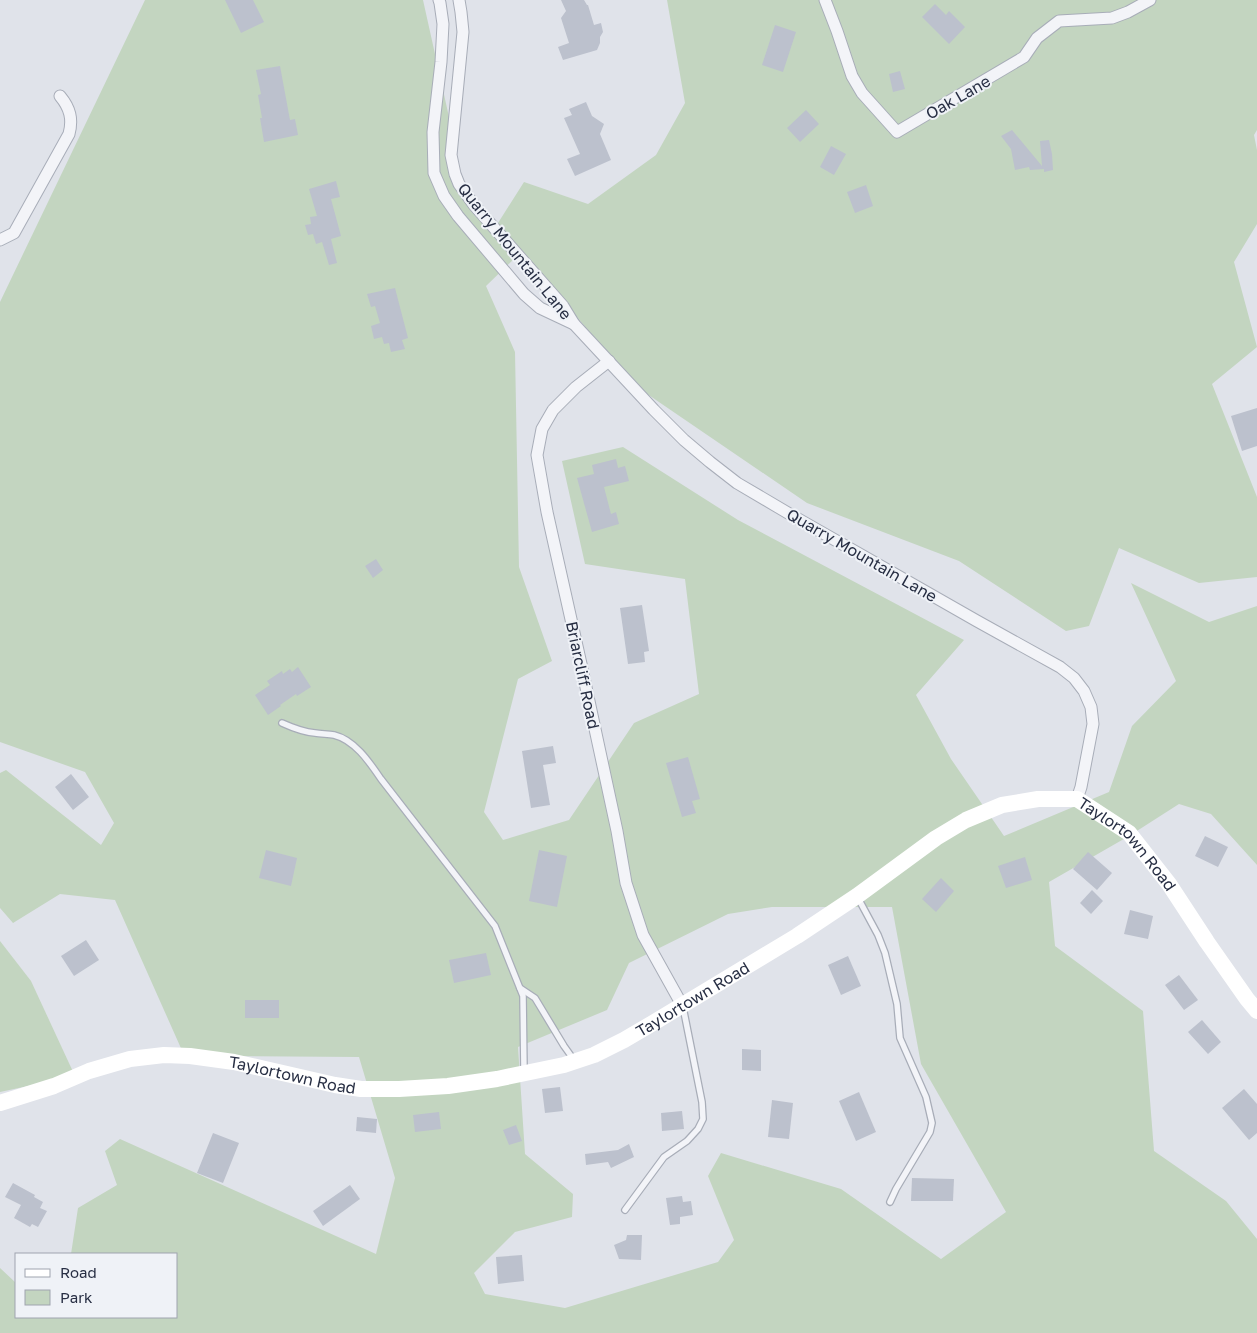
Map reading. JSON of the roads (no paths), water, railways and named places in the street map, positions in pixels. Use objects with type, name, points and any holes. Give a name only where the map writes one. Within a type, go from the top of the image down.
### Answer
[{"type":"street","name":"Quarry Mountain Lane","points":[[439,0],[443,24],[433,132],[434,173],[444,196],[453,209],[529,299],[540,308],[574,324]]},
{"type":"street","name":"Quarry Mountain Lane","points":[[459,0],[462,32],[451,156],[459,184],[474,205],[563,306],[574,324],[684,440],[710,462],[737,483],[1060,667],[1074,678],[1084,691],[1093,715],[1093,724],[1078,799]]},
{"type":"street","name":"Oak Lane","points":[[825,0],[838,31],[852,76],[862,93],[897,132],[1024,57],[1036,38],[1059,21],[1112,18],[1150,0]]},
{"type":"street","points":[[442,46],[461,48]]},
{"type":"street","points":[[0,240],[14,233],[69,134],[71,125],[70,113],[66,103],[60,96]]},
{"type":"street","points":[[453,209],[468,197]]},
{"type":"street","name":"Briarcliff Road","points":[[609,361],[576,387],[553,410],[542,429],[537,455],[546,512],[581,664],[617,831],[626,883],[643,935],[682,1005]]},
{"type":"street","name":"Taylortown Road","points":[[0,1103],[54,1086],[89,1070],[130,1059],[164,1055],[190,1056],[234,1062],[361,1089],[448,1086],[524,1074],[564,1065],[594,1055],[624,1040],[797,936],[857,896],[936,838],[966,820],[1002,805],[1038,799],[1078,799],[1129,833],[1169,884],[1257,1011]]},
{"type":"lane","points":[[282,724],[301,731],[335,735],[357,748],[495,926],[523,996],[524,1074]]},
{"type":"lane","points":[[857,896],[885,952],[897,1004],[900,1038],[926,1096],[932,1123],[930,1132],[890,1202]]},
{"type":"lane","points":[[520,988],[535,998],[575,1061]]},
{"type":"lane","points":[[625,1210],[664,1158],[687,1142],[698,1129],[703,1119],[702,1102],[682,1005]]}]
